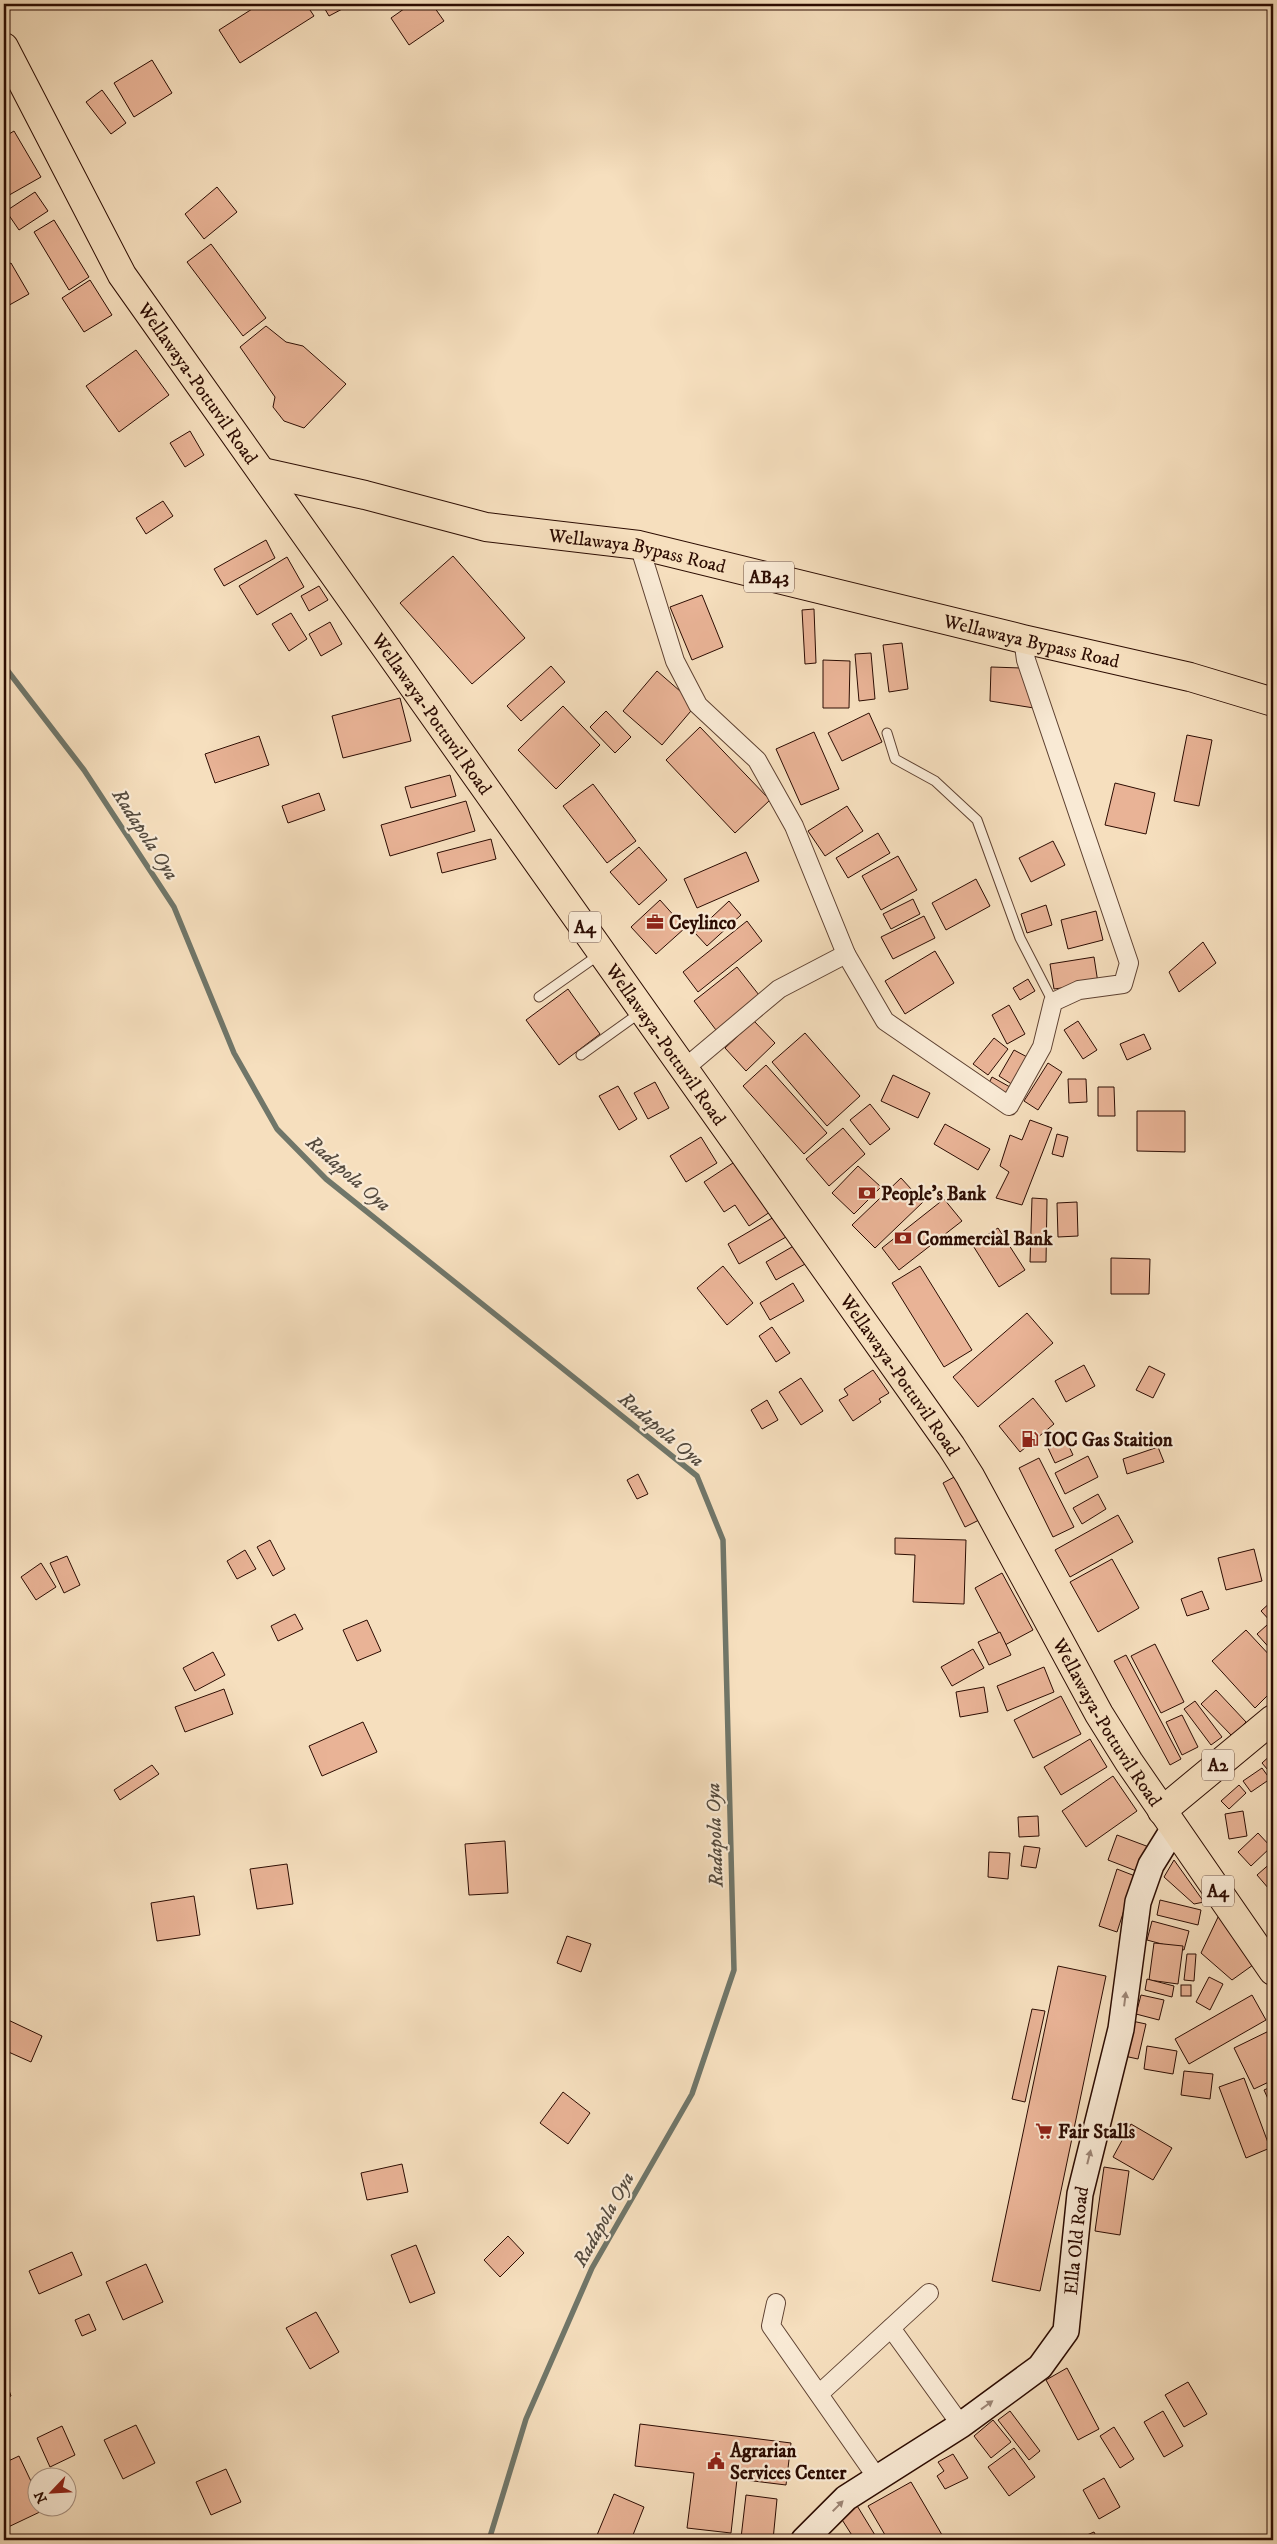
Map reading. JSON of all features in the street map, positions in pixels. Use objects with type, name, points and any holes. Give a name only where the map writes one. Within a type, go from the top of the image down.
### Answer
[{"type":"main road","name":"Wellawaya-Pottuvil Road","points":[[4,47],[122,275],[951,1446],[970,1476],[1099,1714],[1168,1820],[1273,1971]]},
{"type":"main road","name":"Wellawaya Bypass Road","points":[[262,472],[365,495],[486,527],[639,545],[1023,639],[1190,677],[1273,702]]},
{"type":"main road","name":"A2","points":[[1168,1820],[1273,1719]]},
{"type":"main road","name":"Ella Old Road","points":[[804,2540],[846,2498],[961,2424],[1040,2367],[1066,2331],[1080,2194],[1121,2029],[1138,1902],[1168,1820]]},
{"type":"street","points":[[639,545],[675,662],[698,705],[757,760],[794,826],[846,954],[885,1021],[1009,1106],[1042,1047],[1053,1002],[1079,990],[1123,984],[1129,963],[1030,670],[1023,639]]},
{"type":"street","points":[[685,1068],[779,989],[846,954]]},
{"type":"street","points":[[819,2394],[929,2293]]},
{"type":"street","points":[[776,2303],[771,2326],[878,2479]]},
{"type":"street","points":[[891,2328],[961,2424]]},
{"type":"lane","points":[[887,733],[895,758],[936,781],[976,820],[1020,938],[1053,1002]]},
{"type":"lane","points":[[539,997],[602,952]]},
{"type":"lane","points":[[581,1055],[643,1010]]},
{"type":"building","points":[[260,4],[306,4],[314,16],[240,63],[219,30]]},
{"type":"building","points":[[322,4],[344,4],[346,7],[329,16]]},
{"type":"building","points":[[411,4],[432,4],[444,21],[409,45],[391,18]]},
{"type":"building","points":[[152,60],[172,93],[134,117],[114,83]]},
{"type":"building","points":[[102,90],[126,123],[111,134],[86,102]]},
{"type":"building","points":[[14,131],[41,177],[4,198],[4,137]]},
{"type":"building","points":[[217,187],[237,212],[204,239],[185,214]]},
{"type":"building","points":[[35,192],[48,211],[19,230],[6,211]]},
{"type":"building","points":[[54,220],[89,277],[69,290],[34,232]]},
{"type":"building","points":[[211,244],[266,318],[243,336],[187,262]]},
{"type":"building","points":[[11,263],[29,294],[4,308],[4,267]]},
{"type":"building","points":[[90,280],[112,315],[84,332],[62,298]]},
{"type":"building","points":[[266,326],[286,342],[303,346],[346,384],[304,428],[284,421],[273,407],[275,397],[240,347]]},
{"type":"building","points":[[136,350],[169,395],[119,432],[86,386]]},
{"type":"building","points":[[190,431],[204,455],[185,467],[170,443]]},
{"type":"building","points":[[163,501],[173,516],[146,534],[136,518]]},
{"type":"building","points":[[266,540],[275,558],[224,586],[214,569]]},
{"type":"building","points":[[453,556],[525,638],[472,684],[400,603]]},
{"type":"building","points":[[287,557],[304,587],[257,615],[239,586]]},
{"type":"building","points":[[319,586],[328,600],[309,611],[301,596]]},
{"type":"building","points":[[702,595],[723,647],[692,660],[670,607]]},
{"type":"building","points":[[814,609],[816,663],[805,664],[802,610]]},
{"type":"building","points":[[291,613],[307,639],[289,651],[272,624]]},
{"type":"building","points":[[330,622],[342,644],[321,656],[309,634]]},
{"type":"building","points":[[902,643],[908,689],[889,692],[883,645]]},
{"type":"building","points":[[871,653],[875,699],[859,701],[855,654]]},
{"type":"building","points":[[823,660],[850,661],[849,708],[823,708]]},
{"type":"building","points":[[551,666],[565,682],[521,721],[507,706]]},
{"type":"building","points":[[991,667],[1021,668],[1034,708],[990,701]]},
{"type":"building","points":[[657,671],[696,705],[662,745],[623,711]]},
{"type":"building","points":[[400,698],[411,741],[343,758],[332,716]]},
{"type":"building","points":[[563,706],[600,745],[556,789],[518,750]]},
{"type":"building","points":[[606,711],[631,737],[615,753],[590,727]]},
{"type":"building","points":[[869,713],[882,742],[842,761],[828,733]]},
{"type":"building","points":[[700,727],[770,800],[735,833],[666,760]]},
{"type":"building","points":[[814,732],[839,789],[801,805],[776,749]]},
{"type":"building","points":[[1187,735],[1212,740],[1199,806],[1174,801]]},
{"type":"building","points":[[259,736],[269,765],[215,783],[205,754]]},
{"type":"building","points":[[450,775],[456,796],[411,808],[405,787]]},
{"type":"building","points":[[1115,783],[1155,793],[1146,834],[1105,825]]},
{"type":"building","points":[[593,784],[636,841],[607,863],[563,806]]},
{"type":"building","points":[[319,793],[325,810],[288,823],[282,806]]},
{"type":"building","points":[[466,801],[475,831],[390,856],[381,825]]},
{"type":"building","points":[[847,806],[863,831],[825,856],[808,831]]},
{"type":"building","points":[[878,833],[890,853],[848,878],[836,858]]},
{"type":"building","points":[[491,839],[496,859],[442,873],[437,853]]},
{"type":"building","points":[[1053,841],[1065,865],[1031,882],[1019,858]]},
{"type":"building","points":[[639,847],[667,880],[639,905],[610,872]]},
{"type":"building","points":[[746,852],[759,881],[697,908],[684,879]]},
{"type":"building","points":[[898,856],[917,890],[881,910],[862,876]]},
{"type":"building","points":[[976,879],[990,906],[946,930],[932,903]]},
{"type":"building","points":[[913,899],[920,914],[891,929],[883,914]]},
{"type":"building","points":[[660,900],[685,928],[656,954],[631,927]]},
{"type":"building","points":[[729,901],[741,915],[707,946],[695,933]]},
{"type":"building","points":[[1046,905],[1052,925],[1027,933],[1021,914]]},
{"type":"building","points":[[1096,911],[1103,940],[1068,949],[1061,920]]},
{"type":"building","points":[[924,916],[935,938],[893,959],[881,937]]},
{"type":"building","points":[[747,921],[762,941],[698,992],[683,972]]},
{"type":"building","points":[[1203,942],[1216,963],[1179,992],[1169,972]]},
{"type":"building","points":[[935,951],[954,983],[905,1014],[885,981]]},
{"type":"building","points":[[1094,957],[1098,983],[1054,989],[1050,964]]},
{"type":"building","points":[[737,967],[759,995],[716,1030],[694,1001]]},
{"type":"building","points":[[1028,979],[1035,991],[1020,1000],[1013,988]]},
{"type":"building","points":[[568,989],[600,1034],[559,1065],[526,1020]]},
{"type":"building","points":[[1009,1005],[1025,1034],[1007,1044],[992,1015]]},
{"type":"building","points":[[754,1021],[775,1043],[746,1071],[725,1048]]},
{"type":"building","points":[[1078,1021],[1097,1050],[1083,1059],[1064,1030]]},
{"type":"building","points":[[805,1033],[860,1096],[827,1126],[772,1062]]},
{"type":"building","points":[[1144,1034],[1151,1049],[1127,1060],[1120,1044]]},
{"type":"building","points":[[994,1038],[1008,1049],[988,1075],[973,1064]]},
{"type":"building","points":[[1014,1050],[1029,1058],[1013,1085],[999,1076]]},
{"type":"building","points":[[1048,1063],[1062,1072],[1038,1110],[1024,1101]]},
{"type":"building","points":[[766,1065],[827,1133],[804,1154],[743,1086]]},
{"type":"building","points":[[893,1075],[930,1093],[918,1118],[881,1101]]},
{"type":"building","points":[[992,1077],[1010,1087],[1004,1099],[986,1089]]},
{"type":"building","points":[[1068,1079],[1086,1079],[1087,1102],[1069,1103]]},
{"type":"building","points":[[655,1082],[669,1108],[648,1119],[634,1093]]},
{"type":"building","points":[[618,1086],[637,1119],[619,1130],[599,1096]]},
{"type":"building","points":[[1098,1087],[1114,1087],[1115,1116],[1098,1116]]},
{"type":"building","points":[[870,1104],[890,1129],[870,1145],[850,1120]]},
{"type":"building","points":[[1137,1111],[1185,1111],[1185,1152],[1137,1151]]},
{"type":"building","points":[[1030,1120],[1052,1128],[1022,1205],[996,1198],[1009,1172],[1000,1166],[1010,1135],[1022,1140]]},
{"type":"building","points":[[945,1124],[990,1149],[978,1170],[934,1144]]},
{"type":"building","points":[[843,1128],[865,1154],[829,1186],[806,1159]]},
{"type":"building","points":[[1057,1134],[1068,1137],[1063,1157],[1052,1154]]},
{"type":"building","points":[[701,1137],[717,1163],[686,1182],[670,1156]]},
{"type":"building","points":[[736,1161],[770,1212],[749,1226],[735,1205],[724,1212],[704,1182]]},
{"type":"building","points":[[858,1166],[881,1187],[854,1214],[832,1193]]},
{"type":"building","points":[[901,1178],[923,1202],[875,1248],[852,1225]]},
{"type":"building","points":[[1032,1198],[1047,1199],[1046,1262],[1030,1262]]},
{"type":"building","points":[[944,1199],[962,1221],[899,1270],[882,1248]]},
{"type":"building","points":[[1077,1202],[1078,1236],[1058,1237],[1057,1203]]},
{"type":"building","points":[[774,1217],[786,1237],[739,1264],[728,1244]]},
{"type":"building","points":[[998,1228],[1025,1270],[999,1287],[972,1244]]},
{"type":"building","points":[[797,1244],[807,1263],[776,1280],[766,1262]]},
{"type":"building","points":[[1111,1258],[1150,1259],[1149,1294],[1111,1294]]},
{"type":"building","points":[[723,1266],[753,1303],[727,1325],[697,1288]]},
{"type":"building","points":[[920,1266],[972,1350],[944,1367],[892,1283]]},
{"type":"building","points":[[793,1283],[804,1301],[770,1320],[760,1303]]},
{"type":"building","points":[[1027,1313],[1053,1343],[978,1407],[953,1377]]},
{"type":"building","points":[[772,1327],[790,1353],[776,1362],[759,1336]]},
{"type":"building","points":[[1084,1365],[1095,1386],[1066,1402],[1055,1381]]},
{"type":"building","points":[[1149,1366],[1165,1374],[1153,1398],[1136,1390]]},
{"type":"building","points":[[873,1370],[889,1393],[879,1399],[881,1402],[853,1421],[839,1400],[848,1395],[844,1389]]},
{"type":"building","points":[[801,1378],[823,1411],[801,1425],[779,1392]]},
{"type":"building","points":[[1033,1398],[1054,1424],[1020,1452],[999,1426]]},
{"type":"building","points":[[767,1400],[778,1420],[762,1429],[751,1410]]},
{"type":"building","points":[[1066,1440],[1073,1455],[1055,1463],[1048,1448]]},
{"type":"building","points":[[1158,1447],[1164,1462],[1127,1474],[1123,1459]]},
{"type":"building","points":[[1088,1456],[1098,1477],[1065,1494],[1055,1473]]},
{"type":"building","points":[[1039,1458],[1074,1527],[1053,1537],[1019,1468]]},
{"type":"building","points":[[638,1474],[648,1494],[637,1499],[627,1480]]},
{"type":"building","points":[[958,1475],[981,1519],[965,1527],[943,1483]]},
{"type":"building","points":[[1098,1494],[1106,1509],[1082,1524],[1073,1508]]},
{"type":"building","points":[[1118,1515],[1133,1542],[1070,1577],[1055,1550]]},
{"type":"building","points":[[895,1538],[966,1540],[964,1604],[913,1602],[915,1555],[895,1554]]},
{"type":"building","points":[[270,1540],[285,1569],[273,1576],[257,1547]]},
{"type":"building","points":[[1254,1549],[1262,1581],[1226,1590],[1218,1558]]},
{"type":"building","points":[[245,1550],[256,1569],[237,1579],[227,1561]]},
{"type":"building","points":[[67,1556],[80,1585],[64,1593],[50,1563]]},
{"type":"building","points":[[1112,1559],[1139,1608],[1098,1632],[1070,1582]]},
{"type":"building","points":[[41,1563],[56,1587],[36,1600],[21,1577]]},
{"type":"building","points":[[1002,1573],[1033,1630],[1005,1645],[975,1588]]},
{"type":"building","points":[[1202,1591],[1209,1609],[1187,1616],[1181,1599]]},
{"type":"building","points":[[1273,1600],[1273,1624],[1261,1611]]},
{"type":"building","points":[[295,1614],[303,1629],[278,1641],[271,1626]]},
{"type":"building","points":[[367,1620],[381,1651],[357,1661],[343,1630]]},
{"type":"building","points":[[1267,1625],[1273,1632],[1273,1652],[1257,1634]]},
{"type":"building","points":[[1246,1630],[1273,1659],[1273,1690],[1255,1708],[1212,1661]]},
{"type":"building","points":[[1000,1632],[1011,1655],[989,1665],[978,1642]]},
{"type":"building","points":[[1155,1644],[1184,1702],[1161,1713],[1131,1656]]},
{"type":"building","points":[[973,1649],[984,1668],[952,1686],[941,1667]]},
{"type":"building","points":[[213,1652],[225,1675],[195,1691],[183,1668]]},
{"type":"building","points":[[1126,1655],[1181,1759],[1170,1765],[1114,1661]]},
{"type":"building","points":[[1044,1667],[1054,1692],[1007,1711],[997,1686]]},
{"type":"building","points":[[984,1687],[988,1712],[960,1717],[956,1692]]},
{"type":"building","points":[[224,1689],[233,1714],[185,1732],[175,1707]]},
{"type":"building","points":[[1216,1690],[1246,1722],[1232,1736],[1201,1704]]},
{"type":"building","points":[[1061,1696],[1081,1734],[1033,1758],[1014,1720]]},
{"type":"building","points":[[1195,1701],[1222,1737],[1211,1745],[1184,1709]]},
{"type":"building","points":[[1182,1715],[1198,1747],[1182,1755],[1166,1722]]},
{"type":"building","points":[[363,1722],[377,1752],[322,1776],[309,1746]]},
{"type":"building","points":[[1090,1739],[1107,1767],[1061,1795],[1044,1767]]},
{"type":"building","points":[[1273,1753],[1273,1776],[1262,1763]]},
{"type":"building","points":[[152,1765],[159,1774],[120,1800],[114,1790]]},
{"type":"building","points":[[1262,1768],[1270,1779],[1251,1792],[1243,1781]]},
{"type":"building","points":[[1113,1776],[1137,1811],[1086,1847],[1062,1811]]},
{"type":"building","points":[[1239,1785],[1246,1793],[1229,1809],[1221,1801]]},
{"type":"building","points":[[1243,1811],[1247,1836],[1229,1839],[1225,1814]]},
{"type":"building","points":[[1038,1816],[1039,1836],[1019,1837],[1018,1817]]},
{"type":"building","points":[[1258,1833],[1271,1847],[1251,1866],[1238,1852]]},
{"type":"building","points":[[1117,1835],[1149,1847],[1139,1872],[1108,1860]]},
{"type":"building","points":[[505,1841],[508,1893],[469,1895],[465,1844]]},
{"type":"building","points":[[1024,1846],[1040,1848],[1036,1868],[1021,1866]]},
{"type":"building","points":[[989,1852],[1010,1853],[1008,1879],[988,1877]]},
{"type":"building","points":[[1174,1860],[1204,1902],[1194,1904],[1164,1877]]},
{"type":"building","points":[[1273,1861],[1273,1886],[1269,1889],[1257,1875]]},
{"type":"building","points":[[287,1864],[293,1904],[257,1909],[250,1869]]},
{"type":"building","points":[[1117,1869],[1135,1876],[1117,1932],[1099,1926]]},
{"type":"building","points":[[194,1896],[200,1935],[157,1941],[151,1903]]},
{"type":"building","points":[[1160,1900],[1201,1910],[1198,1925],[1157,1915]]},
{"type":"building","points":[[1219,1915],[1253,1965],[1232,1980],[1201,1953]]},
{"type":"building","points":[[1152,1921],[1189,1931],[1184,1950],[1147,1940]]},
{"type":"building","points":[[567,1936],[591,1944],[581,1972],[557,1963]]},
{"type":"building","points":[[1154,1943],[1183,1946],[1178,1984],[1149,1980]]},
{"type":"building","points":[[1187,1954],[1196,1954],[1194,1981],[1184,1980]]},
{"type":"building","points":[[1058,1966],[1106,1976],[1040,2291],[992,2281]]},
{"type":"building","points":[[1209,1977],[1223,1984],[1210,2010],[1196,2002]]},
{"type":"building","points":[[1147,1979],[1174,1986],[1172,1997],[1145,1990]]},
{"type":"building","points":[[1181,1985],[1191,1985],[1191,1996],[1181,1996]]},
{"type":"building","points":[[1141,1995],[1164,2000],[1159,2020],[1136,2014]]},
{"type":"building","points":[[1252,1995],[1266,2020],[1189,2064],[1175,2039]]},
{"type":"building","points":[[1032,2009],[1045,2011],[1025,2102],[1012,2099]]},
{"type":"building","points":[[4,2018],[42,2036],[31,2062],[4,2050]]},
{"type":"building","points":[[1132,2021],[1146,2024],[1138,2059],[1124,2056]]},
{"type":"building","points":[[1273,2029],[1273,2080],[1254,2089],[1234,2048]]},
{"type":"building","points":[[1147,2046],[1177,2051],[1173,2074],[1144,2069]]},
{"type":"building","points":[[1184,2071],[1213,2074],[1210,2099],[1181,2095]]},
{"type":"building","points":[[1244,2078],[1270,2148],[1246,2158],[1219,2087]]},
{"type":"building","points":[[1273,2086],[1273,2110],[1264,2090]]},
{"type":"building","points":[[563,2092],[590,2113],[568,2144],[540,2123]]},
{"type":"building","points":[[1131,2124],[1172,2148],[1153,2180],[1113,2157]]},
{"type":"building","points":[[402,2164],[408,2192],[367,2200],[361,2173]]},
{"type":"building","points":[[1104,2167],[1129,2171],[1120,2235],[1095,2231]]},
{"type":"building","points":[[508,2236],[524,2253],[500,2277],[484,2260]]},
{"type":"building","points":[[416,2245],[435,2293],[410,2303],[391,2255]]},
{"type":"building","points":[[72,2252],[82,2275],[39,2294],[29,2271]]},
{"type":"building","points":[[146,2264],[163,2302],[123,2320],[106,2282]]},
{"type":"building","points":[[316,2312],[339,2352],[310,2369],[286,2328]]},
{"type":"building","points":[[89,2314],[96,2330],[82,2336],[75,2320]]},
{"type":"building","points":[[1067,2368],[1099,2429],[1078,2440],[1046,2380]]},
{"type":"building","points":[[4,2376],[11,2396],[4,2399]]},
{"type":"building","points":[[1188,2382],[1207,2414],[1184,2427],[1165,2395]]},
{"type":"building","points":[[1010,2411],[1040,2451],[1029,2460],[998,2420]]},
{"type":"building","points":[[1163,2411],[1183,2446],[1164,2457],[1144,2422]]},
{"type":"building","points":[[993,2420],[1011,2442],[991,2458],[974,2436]]},
{"type":"building","points":[[640,2424],[791,2443],[786,2485],[737,2479],[731,2533],[687,2528],[694,2473],[635,2466]]},
{"type":"building","points":[[136,2425],[155,2463],[123,2479],[104,2440]]},
{"type":"building","points":[[62,2426],[75,2455],[50,2466],[37,2438]]},
{"type":"building","points":[[1114,2427],[1134,2459],[1120,2468],[1100,2436]]},
{"type":"building","points":[[1014,2448],[1035,2477],[1009,2496],[988,2467]]},
{"type":"building","points":[[953,2454],[968,2478],[945,2489],[937,2476],[944,2471],[938,2462]]},
{"type":"building","points":[[19,2456],[28,2475],[28,2516],[31,2516],[4,2529],[4,2463]]},
{"type":"building","points":[[226,2469],[241,2502],[211,2515],[196,2482]]},
{"type":"building","points":[[1104,2478],[1120,2507],[1099,2519],[1083,2490]]},
{"type":"building","points":[[911,2482],[945,2540],[888,2540],[868,2506]]},
{"type":"building","points":[[614,2494],[644,2507],[631,2540],[595,2540]]},
{"type":"building","points":[[746,2495],[777,2499],[773,2540],[741,2538]]},
{"type":"building","points":[[856,2504],[878,2540],[855,2540],[839,2515]]},
{"type":"building","points":[[1094,2532],[1098,2540],[1075,2540]]},
{"type":"waterway","name":"Radapola Oya","points":[[4,666],[84,770],[174,907],[234,1053],[277,1129],[326,1179],[697,1476],[723,1540],[734,1970],[692,2094],[592,2268],[526,2419],[489,2540]]},
{"type":"place","name":"Ceylinco","points":[[655,922]]},
{"type":"place","name":"People's Bank","points":[[867,1193]]},
{"type":"place","name":"Commercial Bank","points":[[903,1238]]},
{"type":"place","name":"IOC Gas Staition","points":[[1030,1439]]},
{"type":"place","name":"Fair Stalls","points":[[1044,2131]]},
{"type":"place","name":"Agrarian Services Center","points":[[716,2461]]}]
